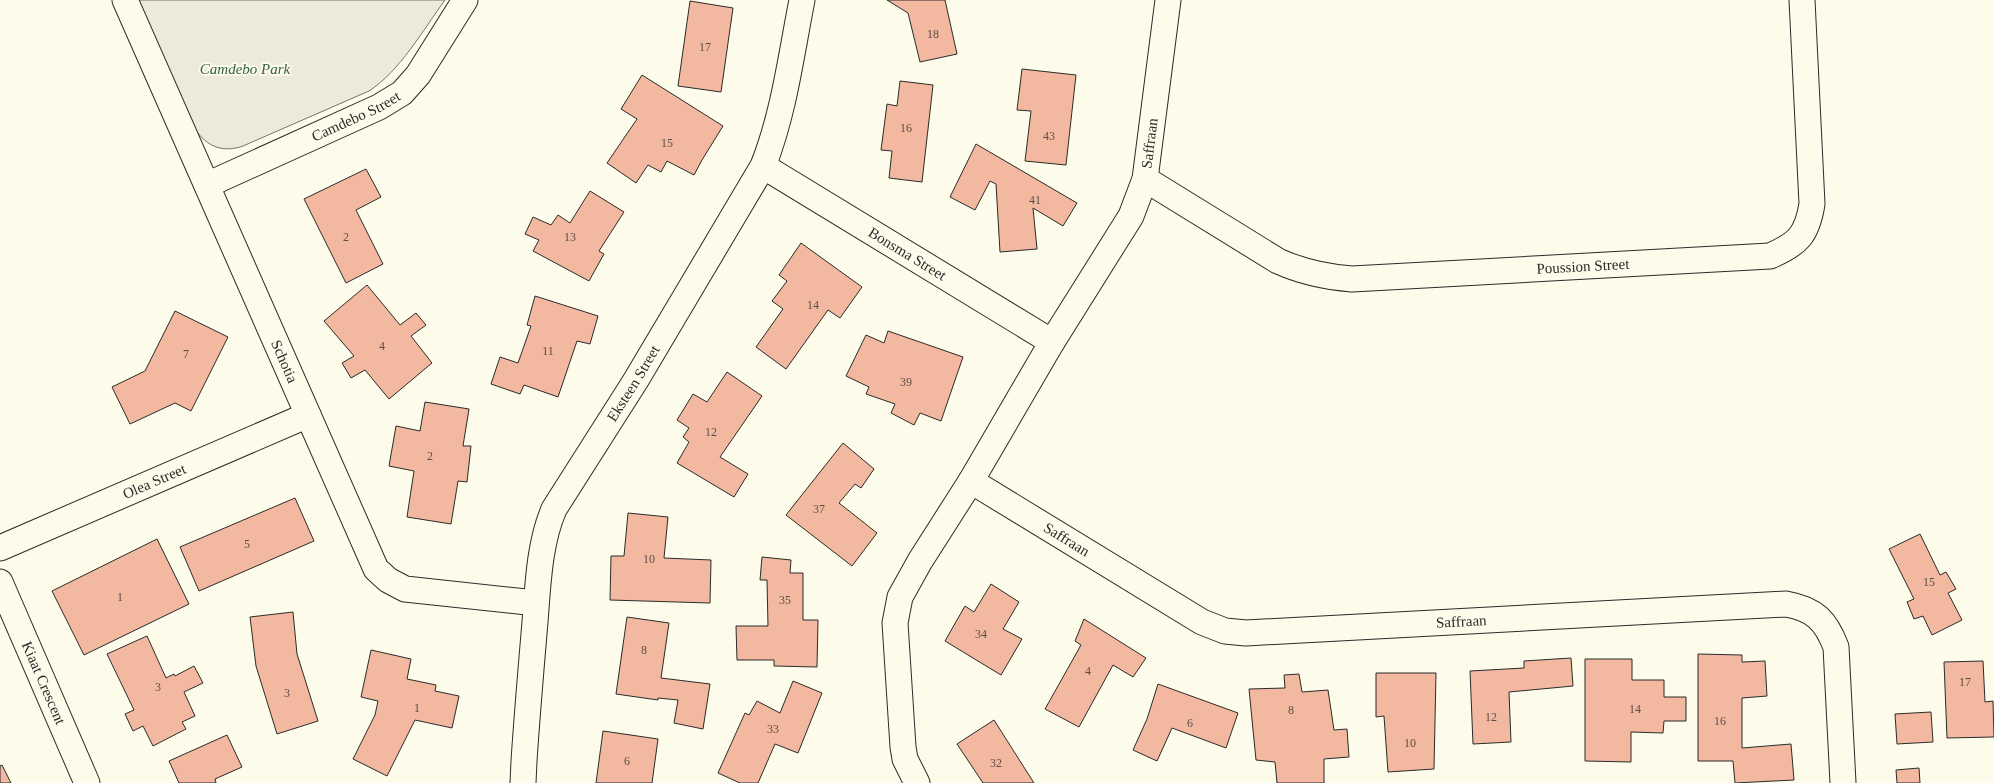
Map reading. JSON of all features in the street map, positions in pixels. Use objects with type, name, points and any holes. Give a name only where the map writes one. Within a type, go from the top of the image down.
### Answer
[{"type":"street","name":"Schotia","points":[[125,0],[376,569],[388,580],[405,589],[536,603]]},
{"type":"street","name":"Camdebo Street","points":[[207,185],[379,107],[402,92],[418,75],[465,0]]},
{"type":"street","name":"Eksteen Street","points":[[524,783],[536,603],[543,541],[547,525],[554,509],[636,380],[763,166],[775,136],[781,112],[802,0]]},
{"type":"street","name":"Saffraan","points":[[917,783],[905,759],[903,747],[895,623],[900,597],[920,561],[971,481],[1052,342],[1131,216],[1145,179],[1168,0]]},
{"type":"street","name":"Poussion Street","points":[[1145,179],[1278,261],[1298,270],[1335,278],[1352,279],[1770,256],[1788,249],[1803,236],[1810,220],[1812,204],[1802,0]]},
{"type":"street","name":"Bonsma Street","points":[[763,166],[1052,342]]},
{"type":"street","name":"Olea Street","points":[[0,548],[308,415]]},
{"type":"street","name":"Saffraan","points":[[971,481],[1202,622],[1225,631],[1246,634],[1786,604],[1800,606],[1823,621],[1836,647],[1843,783]]},
{"type":"street","name":"Kiaat Crescent","points":[[0,582],[87,783]]},
{"type":"green space","name":"Camdebo Park","points":[[138,0],[445,0],[391,73],[369,91],[243,146],[229,149],[210,144],[195,129]]},
{"type":"building","points":[[887,0],[945,0],[957,54],[920,62],[908,13]]},
{"type":"building","points":[[690,1],[733,8],[721,92],[678,86]]},
{"type":"building","points":[[1022,69],[1076,75],[1066,165],[1025,161],[1031,111],[1017,110]]},
{"type":"building","points":[[642,75],[723,126],[694,175],[667,161],[661,172],[648,165],[636,183],[607,163],[637,119],[621,109]]},
{"type":"building","points":[[900,81],[933,85],[922,182],[889,178],[892,151],[881,150],[887,104],[897,106]]},
{"type":"building","points":[[976,144],[1077,203],[1063,226],[1033,208],[1037,249],[1000,252],[996,184],[990,181],[975,210],[950,197]]},
{"type":"building","points":[[366,169],[381,197],[356,210],[383,264],[346,283],[304,199]]},
{"type":"building","points":[[590,191],[624,212],[599,251],[604,254],[589,281],[533,251],[539,240],[525,234],[533,217],[551,225],[558,215],[570,223]]},
{"type":"building","points":[[801,243],[862,287],[840,318],[828,310],[786,369],[756,347],[783,309],[772,301],[787,281],[779,275]]},
{"type":"building","points":[[367,285],[400,325],[416,313],[426,325],[411,336],[432,363],[389,399],[365,370],[351,378],[342,363],[354,356],[324,321]]},
{"type":"building","points":[[535,296],[598,316],[590,344],[577,341],[558,397],[524,385],[520,394],[491,384],[500,357],[518,363],[531,326],[527,325]]},
{"type":"building","points":[[175,311],[228,337],[191,411],[175,403],[130,424],[112,387],[145,371]]},
{"type":"building","points":[[888,331],[963,357],[941,421],[920,413],[914,425],[891,413],[895,404],[866,394],[869,387],[846,376],[866,335],[884,343]]},
{"type":"building","points":[[727,372],[762,396],[720,457],[748,474],[734,497],[677,463],[689,442],[683,437],[689,428],[677,420],[693,394],[707,402]]},
{"type":"building","points":[[425,402],[469,409],[463,446],[471,446],[467,482],[458,481],[451,524],[407,517],[414,471],[389,466],[396,426],[420,431]]},
{"type":"building","points":[[843,443],[874,469],[861,488],[855,484],[839,503],[877,533],[852,566],[786,515]]},
{"type":"building","points":[[295,498],[314,541],[199,591],[180,547]]},
{"type":"building","points":[[628,513],[668,517],[664,558],[711,560],[710,603],[610,600],[611,556],[624,556]]},
{"type":"building","points":[[1920,534],[1940,575],[1946,572],[1956,589],[1948,593],[1962,620],[1932,635],[1923,616],[1914,619],[1907,602],[1914,599],[1889,549]]},
{"type":"building","points":[[157,539],[189,604],[84,655],[52,591]]},
{"type":"building","points":[[762,557],[791,560],[790,573],[803,573],[803,620],[818,620],[817,667],[774,666],[774,660],[737,660],[736,626],[768,626],[767,580],[760,580]]},
{"type":"building","points":[[991,584],[1019,602],[1003,629],[1022,639],[1001,675],[945,641],[965,606],[974,612]]},
{"type":"building","points":[[293,612],[297,654],[318,721],[277,734],[256,666],[250,617]]},
{"type":"building","points":[[627,617],[669,623],[661,678],[710,684],[703,729],[674,723],[678,700],[658,698],[658,700],[616,694]]},
{"type":"building","points":[[1084,619],[1146,658],[1133,677],[1113,665],[1079,727],[1045,709],[1081,645],[1075,641]]},
{"type":"building","points":[[147,636],[166,678],[174,674],[175,676],[194,666],[203,683],[184,692],[195,716],[182,722],[186,729],[153,746],[143,726],[133,731],[125,714],[134,710],[107,654]]},
{"type":"building","points":[[371,650],[411,659],[407,679],[436,685],[435,691],[459,696],[452,728],[415,720],[387,776],[353,759],[375,715],[378,701],[361,697]]},
{"type":"building","points":[[1698,654],[1742,655],[1742,662],[1765,661],[1767,696],[1742,698],[1742,748],[1791,744],[1794,780],[1735,783],[1733,761],[1698,761]]},
{"type":"building","points":[[1571,658],[1573,686],[1509,692],[1511,742],[1473,744],[1470,671],[1524,668],[1524,661]]},
{"type":"building","points":[[1585,659],[1632,659],[1632,680],[1664,680],[1664,697],[1686,697],[1686,721],[1664,721],[1663,733],[1631,732],[1631,762],[1585,761]]},
{"type":"building","points":[[1983,661],[1985,702],[1993,701],[1994,737],[1947,738],[1944,662]]},
{"type":"building","points":[[1376,673],[1436,673],[1434,769],[1388,772],[1384,716],[1376,717]]},
{"type":"building","points":[[1299,674],[1302,692],[1328,690],[1334,730],[1347,729],[1349,757],[1324,759],[1324,783],[1277,783],[1275,762],[1256,760],[1249,689],[1285,688],[1284,675]]},
{"type":"building","points":[[793,681],[822,693],[798,753],[775,744],[758,783],[740,783],[718,773],[745,713],[749,715],[757,701],[780,713]]},
{"type":"building","points":[[1158,684],[1238,713],[1226,748],[1172,728],[1157,761],[1133,750],[1147,719]]},
{"type":"building","points":[[1931,712],[1933,742],[1897,744],[1895,714]]},
{"type":"building","points":[[994,720],[1034,783],[983,783],[957,744]]},
{"type":"building","points":[[603,731],[658,739],[652,783],[596,783]]},
{"type":"building","points":[[227,735],[242,767],[215,779],[216,783],[179,783],[169,761]]},
{"type":"building","points":[[2,765],[11,783],[0,783],[0,766]]},
{"type":"building","points":[[1919,768],[1920,783],[1897,783],[1896,770]]}]
